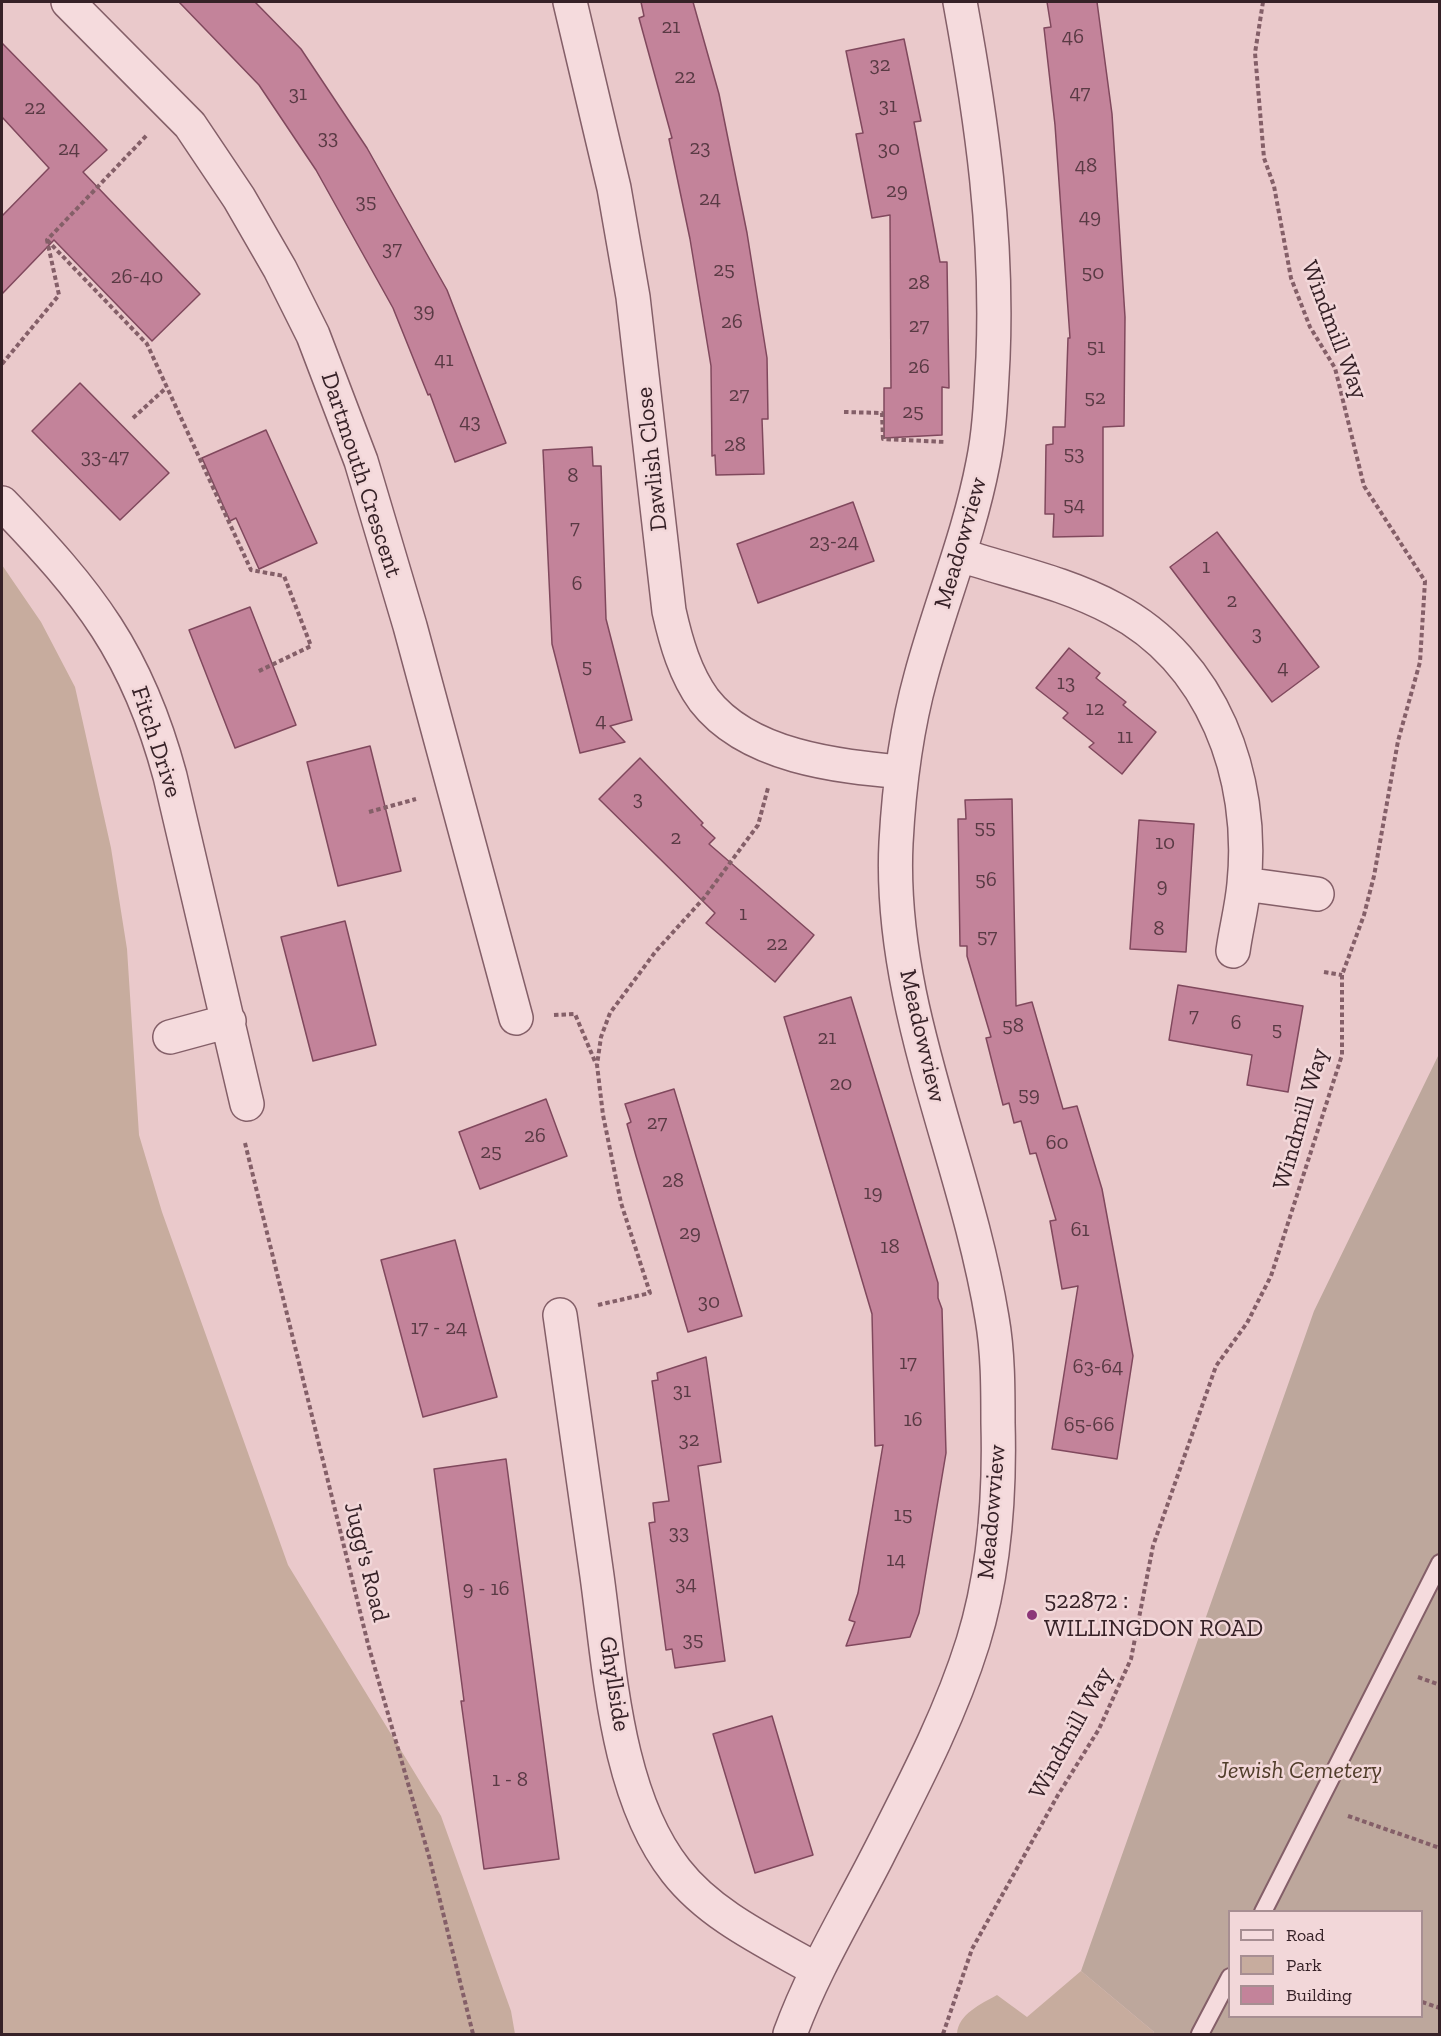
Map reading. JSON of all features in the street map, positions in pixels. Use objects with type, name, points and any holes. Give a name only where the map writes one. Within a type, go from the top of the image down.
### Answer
[{"type":"street","name":"Dartmouth Crescent","points":[[68,2],[190,125],[239,198],[280,269],[313,335],[361,461],[516,1018]]},
{"type":"street","name":"Dawlish Close","points":[[570,2],[614,188],[633,297],[650,433],[660,548],[674,636],[690,676],[705,701],[726,721],[778,750],[824,763],[902,771]]},
{"type":"street","name":"Meadowview","points":[[790,2034],[817,1970],[878,1855],[958,1685],[974,1638],[986,1589],[996,1524],[999,1450],[993,1321],[974,1226],[926,1060],[905,969],[895,872],[902,771],[910,720],[922,672],[960,555],[986,445],[994,334],[993,227],[985,144],[960,2]]},
{"type":"street","name":"Fitch Drive","points":[[2,503],[55,558],[99,613],[142,689],[158,730],[170,776],[247,1104]]},
{"type":"street","points":[[960,555],[1079,592],[1115,609],[1145,628],[1181,663],[1213,708],[1232,751],[1243,800],[1244,884],[1233,951]]},
{"type":"street","points":[[1244,884],[1317,894]]},
{"type":"street","points":[[170,1037],[229,1021]]},
{"type":"street","name":"Ghyllside","points":[[560,1315],[615,1701],[629,1772],[640,1811],[663,1854],[689,1887],[719,1911],[757,1936],[817,1970]]},
{"type":"lane","points":[[1264,1910],[1319,1806],[1386,1666],[1440,1563]]},
{"type":"lane","points":[[1200,2034],[1228,1981]]},
{"type":"path","name":"Windmill Way","points":[[944,2034],[972,1949],[1052,1804],[1099,1729],[1131,1659],[1153,1546],[1216,1366],[1247,1323],[1271,1276],[1342,1055],[1342,975],[1364,915],[1374,876],[1398,741],[1420,662],[1425,581],[1364,486],[1335,368],[1310,327],[1291,278],[1274,186],[1264,158],[1255,53],[1263,2]]},
{"type":"path","points":[[47,240],[172,105]]},
{"type":"path","points":[[2,364],[59,295],[47,240]]},
{"type":"path","points":[[47,240],[147,344],[251,570],[284,576],[311,646],[257,672]]},
{"type":"path","points":[[133,418],[166,388]]},
{"type":"path","points":[[844,412],[882,412],[883,439],[986,445]]},
{"type":"path","points":[[560,1315],[650,1293],[621,1203],[603,1115],[597,1065],[601,1037],[610,1013],[656,951],[704,898],[758,825],[778,750]]},
{"type":"path","points":[[369,812],[454,789]]},
{"type":"path","points":[[1323,972],[1342,975]]},
{"type":"path","points":[[516,1018],[575,1014],[597,1065]]},
{"type":"path","name":"Jugg's Road","points":[[247,1104],[236,1107],[368,1644],[430,1860],[473,2034]]},
{"type":"path","points":[[1319,1806],[1440,1848]]},
{"type":"path","points":[[1423,2002],[1440,2008]]},
{"type":"green space","points":[[2,565],[41,622],[75,687],[111,848],[127,949],[139,1135],[162,1212],[288,1565],[441,1816],[511,2011],[515,2034],[2,2034]]},
{"type":"green space","name":"Jewish Cemetery","points":[[1439,1054],[1439,2034],[1153,2034],[1154,2032],[1081,1971],[1314,1311]]},
{"type":"green space","points":[[1081,1971],[1154,2032],[1153,2034],[957,2034],[958,2027],[966,2015],[997,1995],[1027,2017]]},
{"type":"building","points":[[179,2],[255,2],[301,49],[367,148],[447,290],[506,443],[455,462],[430,394],[428,395],[393,308],[316,170],[259,85]]},
{"type":"building","points":[[641,2],[693,2],[719,94],[747,233],[767,358],[768,419],[762,419],[764,474],[716,475],[715,455],[712,456],[711,366],[690,239],[669,139],[672,138],[639,18],[644,16]]},
{"type":"building","points":[[1047,2],[1097,2],[1112,114],[1125,317],[1124,426],[1103,427],[1103,536],[1053,537],[1054,514],[1045,514],[1046,445],[1053,444],[1053,427],[1065,427],[1068,338],[1070,338],[1055,125],[1044,28],[1051,27]]},
{"type":"building","points":[[904,39],[921,121],[914,122],[940,262],[947,262],[949,388],[942,387],[942,435],[884,438],[884,388],[891,388],[890,215],[872,218],[856,134],[863,133],[846,51]]},
{"type":"building","points":[[2,43],[107,150],[83,172],[200,294],[152,341],[54,240],[2,294],[2,216],[49,168],[2,117]]},
{"type":"building","points":[[80,383],[169,473],[120,520],[32,431]]},
{"type":"building","points":[[266,430],[317,543],[259,569],[236,518],[230,521],[202,458]]},
{"type":"building","points":[[592,447],[593,466],[601,466],[606,619],[632,720],[610,726],[625,742],[580,753],[552,644],[543,450]]},
{"type":"building","points":[[853,502],[874,561],[758,603],[737,544]]},
{"type":"building","points":[[1217,532],[1319,667],[1272,702],[1170,567]]},
{"type":"building","points":[[250,607],[296,725],[235,748],[189,630]]},
{"type":"building","points":[[1069,648],[1100,673],[1096,678],[1126,702],[1123,705],[1156,732],[1122,774],[1089,747],[1094,743],[1063,718],[1068,713],[1036,688]]},
{"type":"building","points":[[370,746],[401,871],[338,886],[307,762]]},
{"type":"building","points":[[640,758],[703,823],[701,825],[715,838],[709,844],[814,935],[775,982],[706,923],[715,913],[599,799]]},
{"type":"building","points":[[1012,799],[1016,1006],[1032,1002],[1063,1109],[1077,1106],[1102,1189],[1133,1356],[1117,1459],[1052,1449],[1078,1286],[1062,1289],[1050,1221],[1056,1220],[1036,1153],[1030,1154],[1021,1121],[1014,1123],[1009,1103],[1003,1105],[986,1038],[991,1037],[967,956],[967,946],[960,946],[958,819],[966,819],[965,800]]},
{"type":"building","points":[[1139,820],[1194,824],[1186,952],[1130,949]]},
{"type":"building","points":[[345,921],[376,1045],[313,1061],[281,937]]},
{"type":"building","points":[[1178,985],[1303,1006],[1288,1092],[1247,1085],[1252,1055],[1169,1040]]},
{"type":"building","points":[[851,997],[938,1283],[938,1298],[942,1309],[946,1453],[919,1613],[910,1637],[846,1646],[855,1622],[849,1620],[858,1593],[883,1445],[875,1446],[872,1314],[784,1017]]},
{"type":"building","points":[[674,1089],[742,1316],[688,1332],[627,1124],[631,1122],[625,1104]]},
{"type":"building","points":[[546,1099],[567,1156],[480,1189],[459,1132]]},
{"type":"building","points":[[455,1240],[497,1397],[423,1417],[381,1260]]},
{"type":"building","points":[[706,1357],[721,1462],[698,1466],[725,1661],[675,1668],[672,1649],[666,1650],[649,1523],[655,1522],[653,1503],[669,1501],[652,1381],[658,1380],[657,1373]]},
{"type":"building","points":[[506,1459],[559,1859],[484,1869],[461,1701],[464,1701],[434,1469]]},
{"type":"building","points":[[772,1716],[813,1855],[755,1873],[713,1734]]},
{"type":"place","name":"522872 : WILLINGDON ROAD","points":[[1032,1615]]}]
